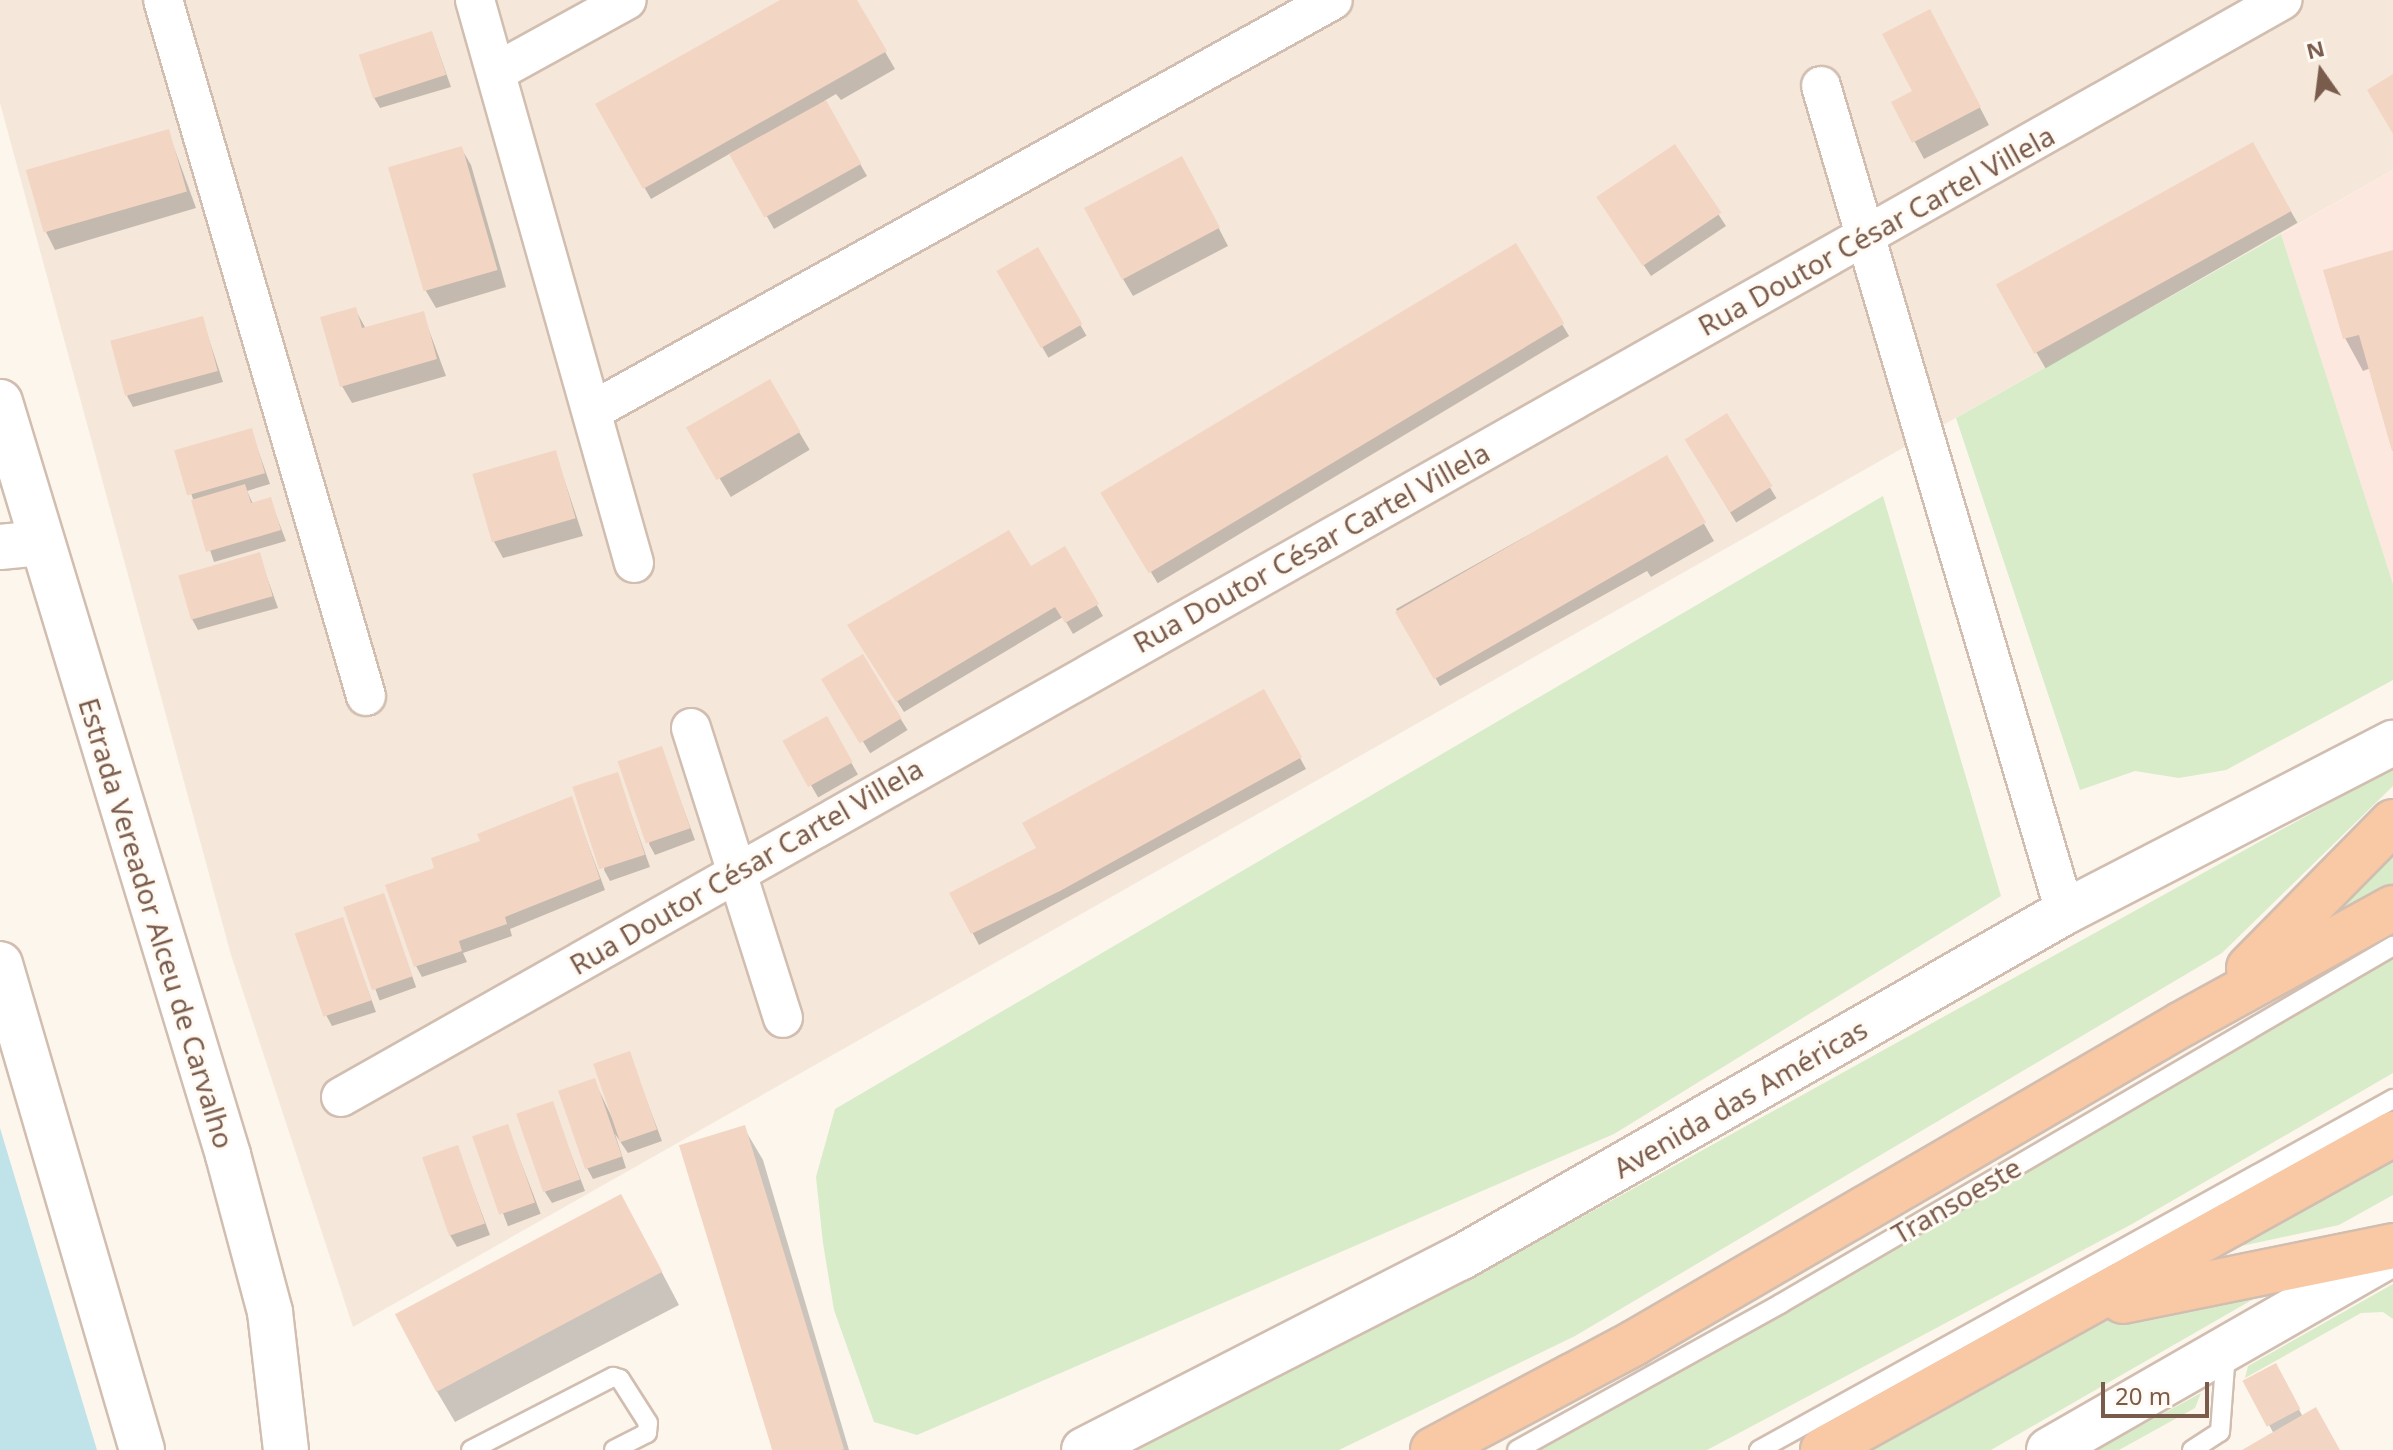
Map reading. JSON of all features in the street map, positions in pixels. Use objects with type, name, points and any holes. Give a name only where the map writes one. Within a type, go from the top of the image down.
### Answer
[{"type":"highway","points":[[2182,1024],[2279,942],[2393,822]]},
{"type":"highway","points":[[1433,1450],[1648,1335],[2182,1024],[2393,908]]},
{"type":"highway","points":[[1823,1450],[2081,1310],[2393,1134]]},
{"type":"highway","points":[[2081,1310],[2393,1246]]},
{"type":"main road","name":"Estrada Vereador Alceu de Carvalho","points":[[0,402],[21,545],[228,1155],[270,1312],[286,1450]]},
{"type":"main road","name":"Avenida das Américas","points":[[1084,1450],[1460,1258],[2065,912],[2393,743]]},
{"type":"main road","points":[[0,964],[142,1450]]},
{"type":"main road","points":[[2049,1450],[2393,1253]]},
{"type":"street","points":[[163,0],[366,696]]},
{"type":"street","points":[[475,0],[634,563]]},
{"type":"street","points":[[496,72],[627,0]]},
{"type":"street","points":[[592,411],[1333,0]]},
{"type":"street","name":"Rua Doutor César Cartel Villela","points":[[341,1097],[733,872],[2282,0]]},
{"type":"street","points":[[1821,86],[2065,912]]},
{"type":"street","points":[[691,728],[733,872],[783,1018]]},
{"type":"lane","name":"Transoeste","points":[[1517,1450],[1780,1304],[2393,946]]},
{"type":"lane","points":[[1759,1450],[2393,1099]]},
{"type":"lane","points":[[2192,1450],[2220,1432],[2226,1350]]},
{"type":"lane","points":[[471,1450],[613,1377],[620,1379],[648,1423],[647,1433],[614,1450]]},
{"type":"shaded area","points":[[0,0],[2393,0],[2393,170],[353,1327],[231,955],[0,103]]},
{"type":"shaded area","points":[[2393,170],[2393,584],[2281,234]]},
{"type":"green space","points":[[2281,234],[2393,584],[2393,680],[2226,770],[2179,778],[2135,771],[2080,790],[1956,418]]},
{"type":"green space","points":[[1883,496],[2001,896],[1614,1134],[917,1435],[874,1422],[834,1310],[823,1243],[816,1177],[835,1109]]},
{"type":"green space","points":[[2393,768],[2393,786],[2222,953],[1575,1336],[1339,1450],[1120,1450],[1524,1249]]},
{"type":"green space","points":[[2393,843],[2393,884],[2304,936]]},
{"type":"green space","points":[[2393,953],[2393,1073],[2132,1224],[1707,1450],[1533,1450]]},
{"type":"green space","points":[[2393,1143],[2393,1195],[2339,1225],[2190,1257]]},
{"type":"green space","points":[[2393,1284],[2393,1319],[2383,1312],[2361,1313],[2245,1378],[2248,1366]]},
{"type":"green space","points":[[2257,1297],[1991,1450],[1856,1450],[2122,1313]]},
{"type":"green space","points":[[2201,1393],[2195,1408],[2119,1450],[2096,1450]]},
{"type":"water","points":[[0,1128],[97,1450],[0,1450]]},
{"type":"building","points":[[780,0],[857,0],[887,51],[643,189],[595,104]]},
{"type":"building","points":[[1930,9],[1981,107],[1912,143],[1891,102],[1912,91],[1882,34]]},
{"type":"building","points":[[432,31],[446,75],[373,99],[359,55]]},
{"type":"building","points":[[2393,74],[2393,134],[2367,90]]},
{"type":"building","points":[[826,100],[861,164],[764,218],[729,154]]},
{"type":"building","points":[[169,129],[187,191],[44,233],[26,170]]},
{"type":"building","points":[[2253,142],[2291,211],[2034,354],[1996,285]]},
{"type":"building","points":[[1675,144],[1721,213],[1643,266],[1596,197]]},
{"type":"building","points":[[462,146],[498,270],[424,291],[388,167]]},
{"type":"building","points":[[1182,156],[1220,228],[1122,280],[1084,208]]},
{"type":"building","points":[[1516,243],[1564,324],[1149,573],[1100,493]]},
{"type":"building","points":[[1038,247],[1082,324],[1041,348],[996,271]]},
{"type":"building","points":[[2393,250],[2392,451],[2359,335],[2343,339],[2323,270]]},
{"type":"building","points":[[356,307],[362,328],[424,311],[437,359],[340,387],[320,317]]},
{"type":"building","points":[[203,316],[218,371],[125,396],[110,341]]},
{"type":"building","points":[[770,379],[800,432],[716,480],[686,428]]},
{"type":"building","points":[[1727,413],[1773,486],[1730,512],[1685,439]]},
{"type":"building","points":[[252,428],[265,473],[187,496],[174,450]]},
{"type":"building","points":[[556,450],[576,518],[492,542],[472,474]]},
{"type":"building","points":[[1667,455],[1706,523],[1434,680],[1395,612]]},
{"type":"building","points":[[245,484],[251,503],[271,497],[281,530],[206,552],[191,500]]},
{"type":"building","points":[[1009,530],[1031,566],[1065,546],[1099,604],[1065,623],[1055,607],[896,702],[847,625]]},
{"type":"building","points":[[260,552],[273,596],[191,620],[178,575]]},
{"type":"building","points":[[863,654],[902,718],[860,744],[821,679]]},
{"type":"building","points":[[1264,689],[1302,757],[1060,891],[971,934],[949,893],[1036,848],[1022,823]]},
{"type":"building","points":[[827,716],[853,762],[808,787],[782,741]]},
{"type":"building","points":[[662,746],[690,828],[646,844],[618,761]]},
{"type":"building","points":[[618,772],[645,855],[599,870],[572,787]]},
{"type":"building","points":[[572,796],[600,879],[505,917],[507,924],[459,941],[462,951],[414,967],[385,885],[434,868],[431,858],[480,841],[477,834]]},
{"type":"building","points":[[384,893],[413,976],[372,990],[343,907]]},
{"type":"building","points":[[343,917],[372,1000],[323,1017],[295,934]]},
{"type":"building","points":[[630,1051],[657,1129],[620,1142],[593,1064]]},
{"type":"building","points":[[595,1078],[622,1156],[585,1169],[558,1091]]},
{"type":"building","points":[[553,1101],[580,1179],[543,1192],[516,1114]]},
{"type":"building","points":[[508,1124],[535,1202],[499,1215],[472,1136]]},
{"type":"building","points":[[745,1125],[844,1449],[772,1450],[679,1145]]},
{"type":"building","points":[[458,1145],[485,1223],[449,1236],[422,1157]]},
{"type":"building","points":[[621,1194],[662,1272],[436,1392],[395,1314]]},
{"type":"building","points":[[2276,1363],[2300,1409],[2267,1427],[2242,1381]]},
{"type":"building","points":[[2316,1407],[2340,1450],[2242,1450]]}]
